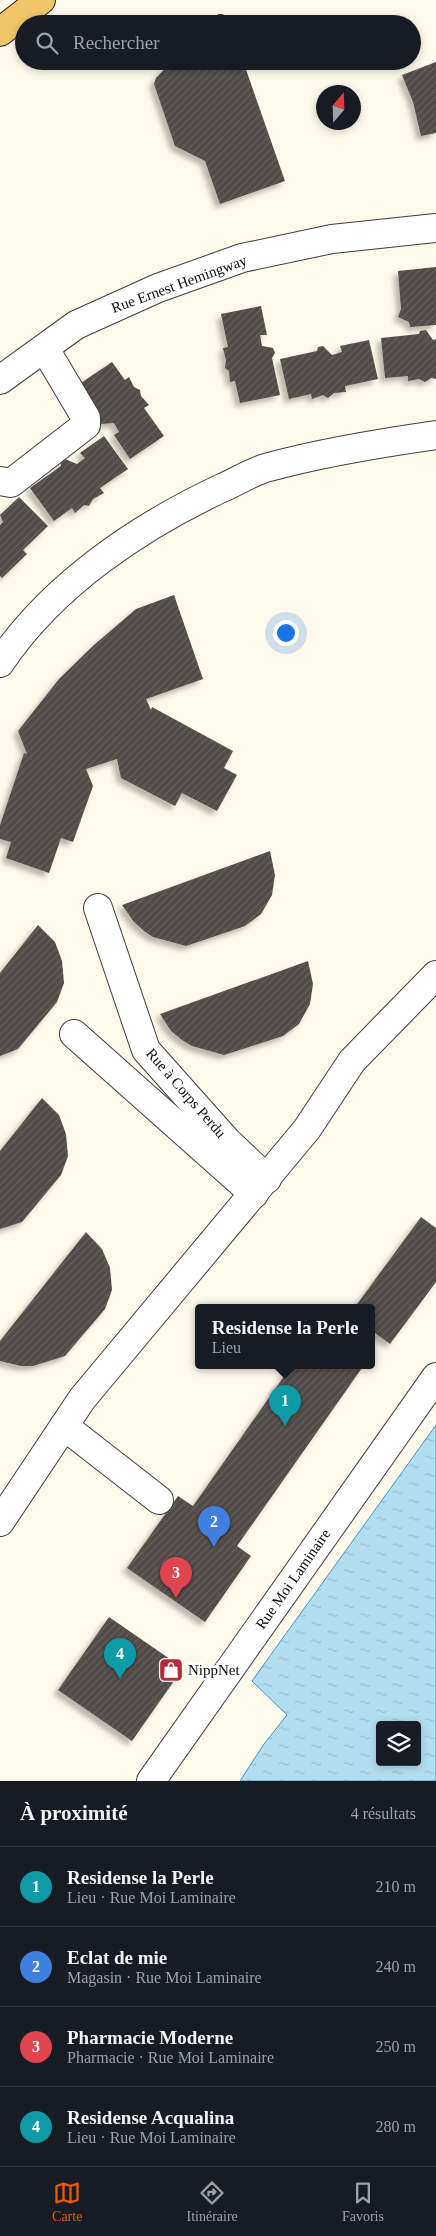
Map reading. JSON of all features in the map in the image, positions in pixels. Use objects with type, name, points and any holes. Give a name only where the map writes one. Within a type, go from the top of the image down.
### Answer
[{"type":"main road","points":[[22,15],[41,0]]},
{"type":"main road","points":[[0,32],[15,20]]},
{"type":"street","name":"Rue Ernest Hemingway","points":[[0,380],[76,325],[158,288],[242,258],[332,240],[436,228]]},
{"type":"street","points":[[0,481],[11,483],[86,425],[86,418],[45,349]]},
{"type":"street","points":[[0,663],[41,612],[78,578],[118,548],[187,504],[267,467],[368,444],[436,436]]},
{"type":"street","name":"Rue à Corps Perdu","points":[[98,908],[146,1050],[227,1141],[260,1186]]},
{"type":"street","points":[[0,1522],[82,1399],[315,1119],[352,1061],[436,975]]},
{"type":"street","name":"Rue à Corps Perdu","points":[[74,1034],[260,1186]]},
{"type":"street","name":"Rue Moi Laminaire","points":[[151,1781],[436,1377]]},
{"type":"street","points":[[64,1426],[159,1500]]},
{"type":"water","points":[[436,1425],[436,1781],[240,1781],[264,1744],[287,1715],[252,1681]]},
{"type":"building","points":[[436,62],[436,133],[421,136],[413,102],[402,75],[415,70],[421,70],[421,68]]},
{"type":"building","points":[[164,70],[246,70],[285,181],[220,204],[205,161],[175,146],[154,84],[156,78]]},
{"type":"building","points":[[436,267],[436,325],[410,327],[409,322],[398,317],[401,309],[398,271]]},
{"type":"building","points":[[261,306],[267,335],[260,335],[262,346],[273,348],[275,353],[272,358],[280,395],[240,403],[235,381],[230,382],[229,371],[225,368],[226,360],[223,348],[228,347],[221,314]]},
{"type":"building","points":[[426,330],[433,340],[436,339],[436,379],[431,378],[425,382],[419,379],[408,381],[408,376],[385,378],[381,338],[419,334],[420,331]]},
{"type":"building","points":[[369,340],[378,379],[345,386],[346,392],[334,393],[328,398],[323,395],[312,399],[311,394],[289,399],[280,359],[317,351],[318,347],[323,346],[332,355],[342,352],[340,346]]},
{"type":"building","points":[[112,362],[125,380],[129,377],[134,387],[140,390],[141,396],[149,405],[144,408],[164,436],[130,459],[114,435],[119,432],[114,423],[101,424],[99,421],[100,416],[78,385]]},
{"type":"building","points":[[104,436],[128,469],[100,488],[104,493],[93,499],[89,506],[84,505],[75,513],[72,508],[54,521],[30,488],[61,466],[61,462],[65,459],[77,464],[85,458],[80,453]]},
{"type":"building","points":[[19,497],[48,526],[23,550],[27,554],[2,578],[0,576],[0,525],[3,522],[0,515]]},
{"type":"building","points":[[174,595],[203,679],[146,699],[151,710],[152,707],[233,751],[224,768],[237,775],[217,811],[182,793],[175,806],[121,778],[117,759],[86,769],[93,786],[73,842],[61,838],[49,873],[6,858],[11,842],[0,839],[0,825],[24,753],[27,754],[18,731],[59,679],[94,645],[136,609]]},
{"type":"building","points":[[270,851],[275,875],[272,895],[261,914],[245,926],[186,946],[153,937],[134,922],[122,905]]},
{"type":"building","points":[[38,925],[55,942],[62,961],[64,983],[57,1002],[18,1049],[0,1056],[0,973]]},
{"type":"building","points":[[308,961],[313,984],[310,1004],[299,1024],[283,1036],[224,1055],[192,1046],[182,1040],[171,1031],[160,1014]]},
{"type":"building","points":[[42,1098],[59,1115],[66,1134],[68,1156],[61,1175],[22,1222],[0,1229],[0,1151]]},
{"type":"building","points":[[421,1217],[436,1228],[436,1282],[390,1344],[375,1333],[375,1304],[357,1304]]},
{"type":"building","points":[[86,1232],[102,1249],[110,1268],[112,1290],[105,1309],[65,1356],[33,1366],[21,1366],[0,1361],[0,1341]]},
{"type":"building","points":[[289,1369],[361,1369],[237,1546],[251,1556],[205,1622],[127,1568],[178,1496],[193,1506]]},
{"type":"building","points":[[109,1617],[183,1668],[132,1741],[58,1690]]},
{"type":"place","name":"Residense la Perle","points":[[285,1426]]},
{"type":"place","name":"Eclat de mie","points":[[214,1547]]},
{"type":"place","name":"Pharmacie Moderne","points":[[176,1598]]},
{"type":"place","name":"NippNet","points":[[171,1670]]},
{"type":"place","name":"Residense Acqualina","points":[[120,1679]]}]
